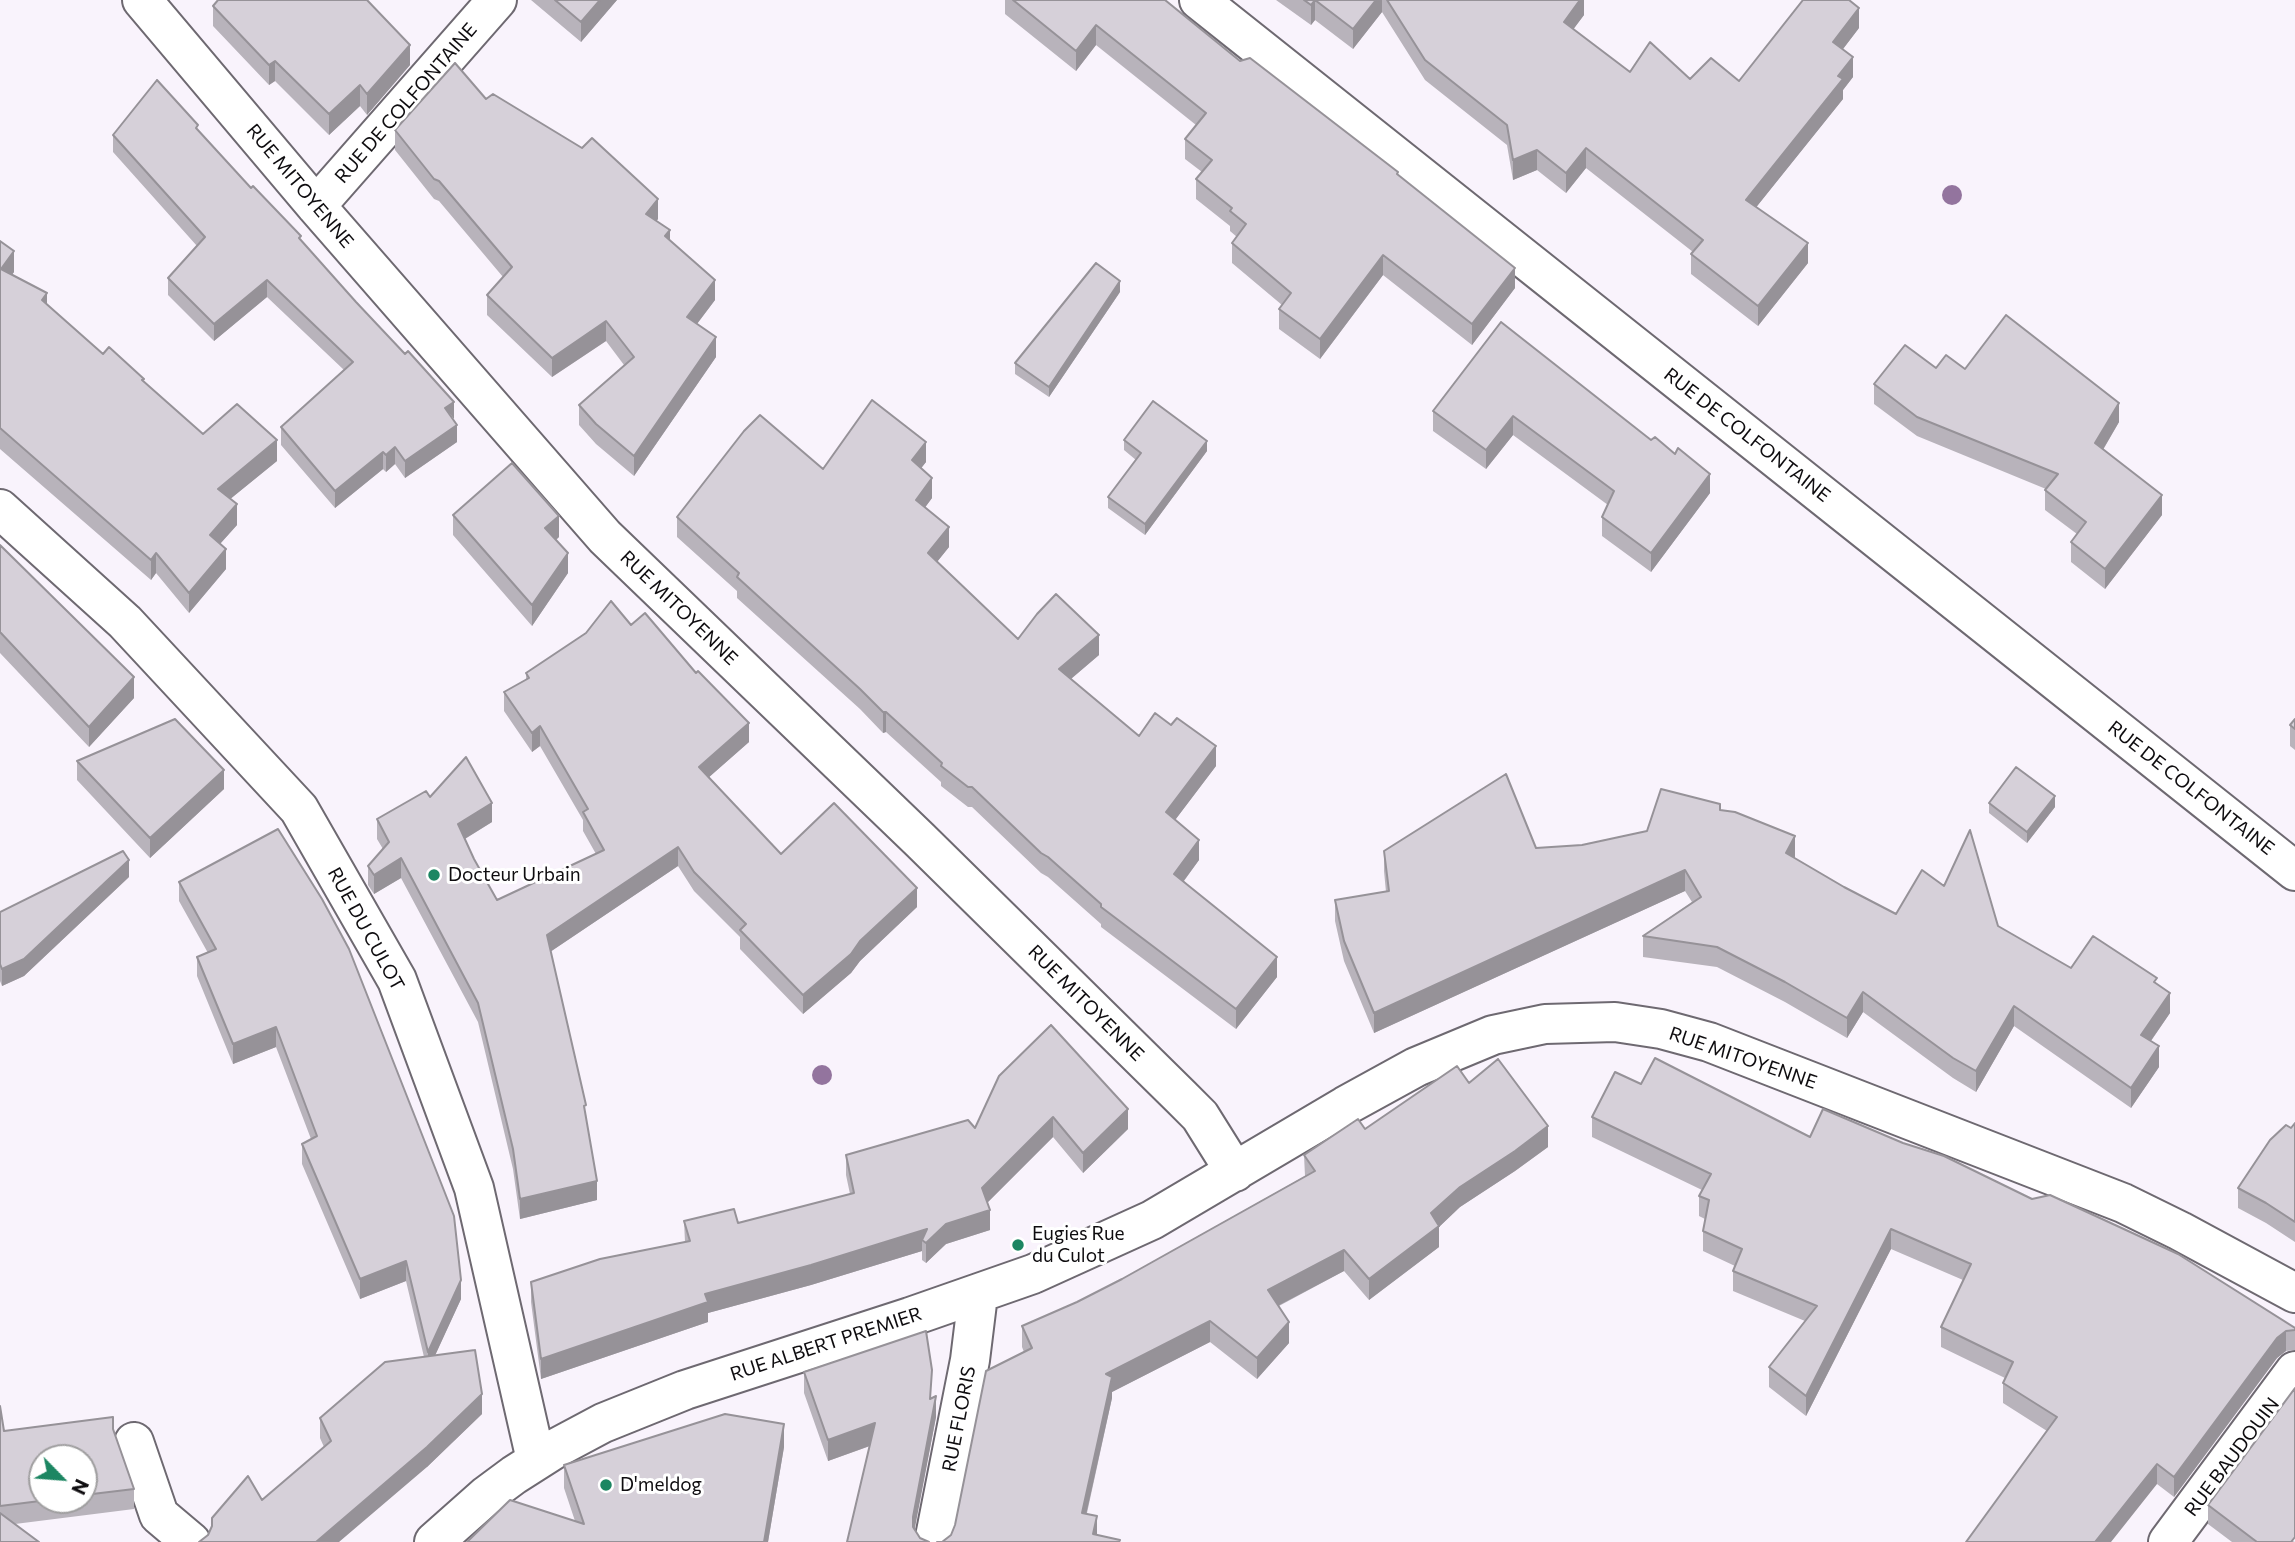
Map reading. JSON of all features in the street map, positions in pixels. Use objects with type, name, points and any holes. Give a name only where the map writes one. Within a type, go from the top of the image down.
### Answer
[{"type":"street","name":"RUE MITOYENNE","points":[[142,0],[605,537],[920,840],[1200,1116],[1235,1172],[1416,1067],[1493,1035],[1545,1024],[1589,1021],[1634,1024],[1709,1042],[2123,1203],[2295,1293]]},
{"type":"street","name":"RUE DE COLFONTAINE","points":[[316,205],[497,0]]},
{"type":"street","name":"RUE DE COLFONTAINE","points":[[1199,0],[2295,871]]},
{"type":"street","name":"RUE DU CULOT","points":[[0,509],[125,622],[299,808],[397,980],[474,1188],[536,1461]]},
{"type":"street","name":"RUE ALBERT PREMIER","points":[[434,1542],[487,1495],[536,1461],[582,1434],[649,1403],[978,1295],[1033,1274],[1152,1220],[1235,1172]]},
{"type":"street","name":"RUE FLORIS","points":[[934,1542],[970,1360],[978,1295]]},
{"type":"street","name":"RUE BAUDOUIN","points":[[2168,1542],[2295,1371]]},
{"type":"street","points":[[134,1443],[159,1514],[191,1542]]},
{"type":"building","points":[[218,0],[367,0],[410,45],[367,94],[360,85],[329,114],[275,61],[269,65],[213,6]]},
{"type":"building","points":[[555,0],[600,0],[581,22]]},
{"type":"building","points":[[1013,0],[1165,0],[1240,61],[1250,58],[1398,172],[1397,174],[1515,268],[1472,324],[1383,255],[1320,339],[1279,309],[1291,293],[1232,243],[1246,224],[1230,211],[1232,208],[1196,179],[1212,160],[1185,139],[1206,113],[1096,25],[1076,51]]},
{"type":"building","points":[[1315,0],[1376,0],[1353,29]]},
{"type":"building","points":[[1387,0],[1580,0],[1564,22],[1630,72],[1650,42],[1690,79],[1711,58],[1739,81],[1803,0],[1849,0],[1859,8],[1833,42],[1853,57],[1838,76],[1843,79],[1746,200],[1808,243],[1758,306],[1691,254],[1703,240],[1586,148],[1566,173],[1537,150],[1513,160],[1507,125],[1425,60]]},
{"type":"building","points":[[455,63],[486,99],[493,94],[582,148],[592,138],[658,199],[646,214],[670,230],[665,236],[715,280],[687,317],[716,337],[634,456],[596,424],[579,405],[634,357],[606,321],[552,358],[487,295],[512,267],[439,181],[434,179],[395,130]]},
{"type":"building","points":[[157,80],[251,188],[253,186],[301,236],[299,238],[356,302],[405,354],[408,351],[454,402],[445,408],[457,425],[405,461],[395,447],[386,455],[383,452],[335,491],[281,427],[353,362],[267,280],[214,324],[168,278],[205,237],[113,135]]},
{"type":"building","points":[[0,241],[14,251],[1,269],[47,293],[42,300],[103,354],[109,347],[203,434],[237,404],[277,440],[218,489],[237,504],[210,535],[226,549],[189,593],[156,553],[151,560],[0,428]]},
{"type":"building","points":[[1096,263],[1120,281],[1049,387],[1015,363]]},
{"type":"building","points":[[2006,315],[2119,403],[2095,443],[2162,495],[2105,569],[2071,542],[2086,522],[2045,490],[2058,474],[1917,417],[1874,384],[1905,345],[1936,368],[1946,355],[1965,369]]},
{"type":"building","points":[[1501,322],[1651,440],[1655,437],[1675,454],[1678,448],[1710,474],[1651,553],[1602,517],[1614,491],[1513,416],[1486,450],[1433,411]]},
{"type":"building","points":[[872,400],[926,442],[912,460],[932,478],[916,500],[949,527],[928,553],[1018,639],[1056,594],[1099,635],[1059,669],[1139,736],[1155,713],[1171,725],[1177,718],[1216,746],[1166,812],[1199,840],[1174,874],[1277,957],[1236,1009],[1101,907],[1101,904],[1041,853],[972,787],[968,787],[941,766],[942,763],[737,577],[739,573],[677,517],[744,431],[760,415],[823,469]]},
{"type":"building","points":[[1153,401],[1207,441],[1145,524],[1108,497],[1141,453],[1124,440]]},
{"type":"building","points":[[512,463],[559,516],[545,528],[568,553],[532,605],[453,515]]},
{"type":"building","points":[[0,545],[134,677],[89,727],[0,632]]},
{"type":"building","points":[[611,601],[631,625],[645,613],[696,673],[698,671],[749,723],[699,767],[781,854],[834,803],[917,888],[860,941],[851,954],[803,995],[740,930],[746,924],[694,872],[678,847],[547,935],[586,1105],[584,1106],[597,1181],[520,1199],[513,1149],[478,1003],[401,858],[374,875],[368,866],[389,842],[377,819],[426,791],[430,797],[466,757],[492,803],[458,824],[497,900],[604,850],[583,812],[588,809],[540,726],[532,733],[504,692],[529,678],[526,673],[586,633]]},
{"type":"building","points":[[175,719],[224,770],[150,838],[77,761]]},
{"type":"building","points":[[2016,767],[2055,796],[2027,832],[1989,803]]},
{"type":"building","points":[[1506,774],[1536,848],[1582,845],[1647,831],[1661,789],[1720,804],[1720,810],[1735,812],[1795,836],[1786,853],[1896,914],[1922,870],[1944,886],[1970,830],[1998,926],[2071,968],[2093,936],[2157,978],[2154,982],[2170,993],[2141,1035],[2159,1046],[2131,1088],[2014,1006],[1976,1071],[1953,1058],[1863,992],[1847,1018],[1717,947],[1643,936],[1701,897],[1685,870],[1374,1013],[1344,941],[1335,900],[1389,891],[1384,851]]},
{"type":"building","points":[[278,829],[322,899],[349,949],[454,1216],[461,1280],[428,1352],[406,1261],[360,1279],[302,1144],[317,1136],[276,1027],[233,1044],[197,957],[216,949],[179,882]]},
{"type":"building","points":[[123,851],[129,860],[24,959],[2,969],[0,912]]},
{"type":"building","points":[[1051,1025],[1128,1109],[1083,1153],[1053,1117],[982,1188],[990,1210],[946,1224],[926,1243],[922,1240],[927,1229],[705,1294],[708,1302],[541,1359],[531,1282],[600,1259],[690,1241],[684,1221],[734,1209],[738,1223],[854,1193],[846,1155],[968,1120],[975,1128],[999,1076]]},
{"type":"building","points":[[1655,1058],[1810,1137],[1823,1109],[1903,1143],[1944,1156],[2032,1199],[2050,1195],[2178,1254],[2295,1330],[2286,1331],[2277,1338],[2174,1477],[2157,1464],[2095,1542],[1966,1542],[2057,1417],[2003,1383],[2013,1362],[1941,1327],[1971,1264],[1891,1229],[1806,1396],[1769,1367],[1817,1306],[1733,1271],[1742,1249],[1703,1231],[1709,1200],[1699,1196],[1711,1174],[1592,1117],[1615,1072],[1641,1084]]},
{"type":"building","points":[[1498,1059],[1548,1126],[1460,1187],[1431,1213],[1439,1226],[1369,1279],[1344,1250],[1268,1290],[1289,1322],[1257,1358],[1210,1321],[1106,1374],[1112,1377],[1082,1513],[1097,1516],[1093,1534],[1120,1540],[1119,1542],[942,1542],[951,1535],[955,1525],[986,1371],[1032,1348],[1022,1326],[1122,1279],[1315,1171],[1304,1155],[1358,1119],[1365,1129],[1457,1066],[1469,1083]]},
{"type":"building","points":[[2295,1123],[2295,1222],[2238,1188],[2270,1140],[2286,1125],[2291,1128]]},
{"type":"building","points":[[926,1331],[932,1370],[930,1399],[936,1396],[913,1527],[920,1538],[929,1542],[847,1542],[875,1423],[828,1440],[804,1372]]},
{"type":"building","points":[[475,1350],[482,1394],[427,1447],[316,1542],[199,1542],[208,1535],[212,1518],[248,1476],[262,1500],[331,1441],[320,1418],[385,1362]]},
{"type":"building","points":[[2295,1388],[2295,1537],[2291,1542],[2257,1542],[2208,1505]]},
{"type":"building","points":[[0,1406],[4,1431],[113,1417],[113,1429],[134,1489],[98,1493],[98,1444],[28,1444],[28,1502],[0,1506]]},
{"type":"building","points":[[725,1414],[784,1424],[764,1542],[467,1542],[510,1500],[584,1524],[564,1465]]},
{"type":"building","points":[[0,1513],[39,1542],[0,1542]]},
{"type":"place","name":"Docteur Urbain","points":[[434,875]]},
{"type":"place","name":"Eugies Rue du Culot","points":[[1018,1245]]},
{"type":"place","name":"D'meldog","points":[[606,1485]]}]
